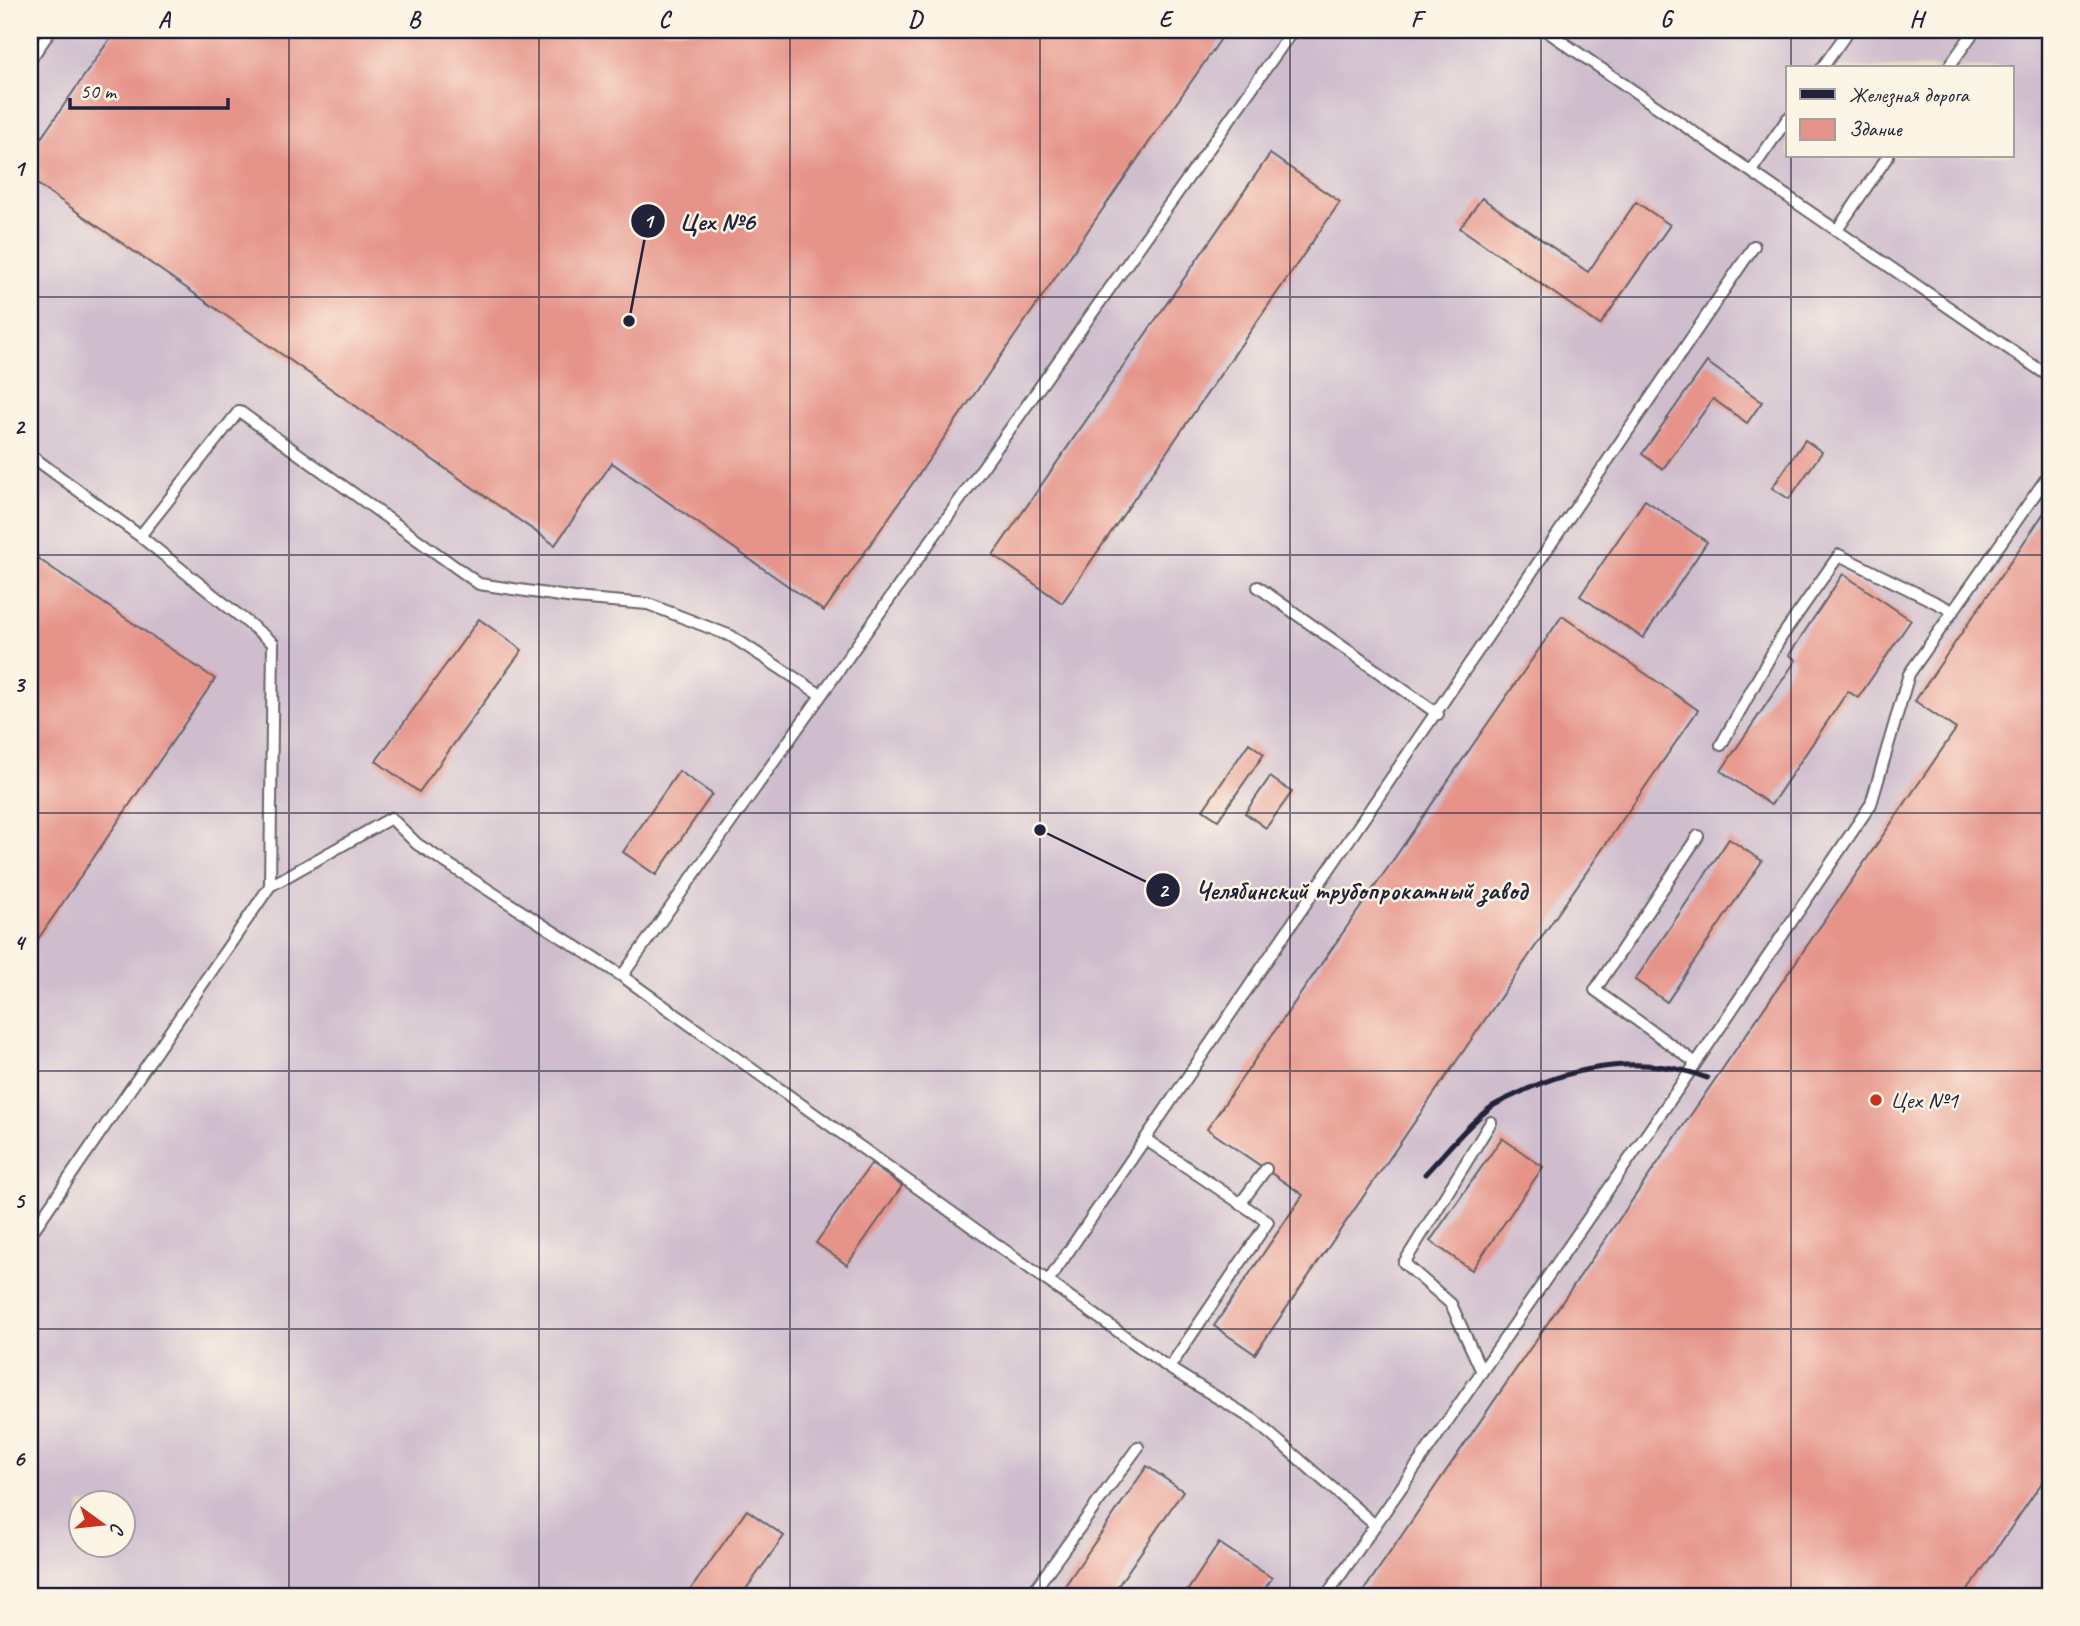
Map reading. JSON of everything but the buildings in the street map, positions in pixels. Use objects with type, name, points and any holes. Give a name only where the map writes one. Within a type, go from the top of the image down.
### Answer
[{"type":"lane","points":[[30,60],[51,30]]},
{"type":"lane","points":[[622,976],[1293,30]]},
{"type":"lane","points":[[1545,30],[2050,377]]},
{"type":"lane","points":[[1823,66],[1849,30]]},
{"type":"lane","points":[[1949,66],[1975,30]]},
{"type":"lane","points":[[1751,171],[1786,121]]},
{"type":"lane","points":[[1837,230],[1887,158]]},
{"type":"lane","points":[[1049,1280],[1755,246]]},
{"type":"lane","points":[[140,536],[239,411],[478,584],[573,598],[648,604],[731,636],[821,695]]},
{"type":"lane","points":[[30,455],[140,536],[273,643],[270,886]]},
{"type":"lane","points":[[1326,1596],[1696,1063],[1871,804],[1909,674],[2050,473]]},
{"type":"lane","points":[[1721,745],[1780,639],[1839,555],[1954,611]]},
{"type":"lane","points":[[1258,587],[1438,713]]},
{"type":"lane","points":[[30,1235],[270,886],[391,818],[417,844],[622,976],[1169,1368],[1254,1420],[1375,1525]]},
{"type":"lane","points":[[1696,1063],[1595,990],[1699,836]]},
{"type":"lane","points":[[1482,1372],[1451,1304],[1404,1263],[1490,1122]]},
{"type":"lane","points":[[1146,1139],[1268,1222],[1169,1368]]},
{"type":"lane","points":[[1240,1204],[1266,1169]]},
{"type":"lane","points":[[1030,1596],[1138,1447]]},
{"type":"shaded area","points":[[30,30],[2050,30],[2050,1596],[30,1596]]},
{"type":"railway","points":[[1425,1174],[1464,1131],[1490,1108],[1564,1075],[1612,1066],[1636,1065],[1660,1066],[1707,1078]]},
{"type":"place","name":"Цех №6","points":[[629,321]]},
{"type":"place","name":"Челябинский трубопрокатный завод","points":[[1040,830]]},
{"type":"place","name":"Цех №1","points":[[1876,1100]]}]
